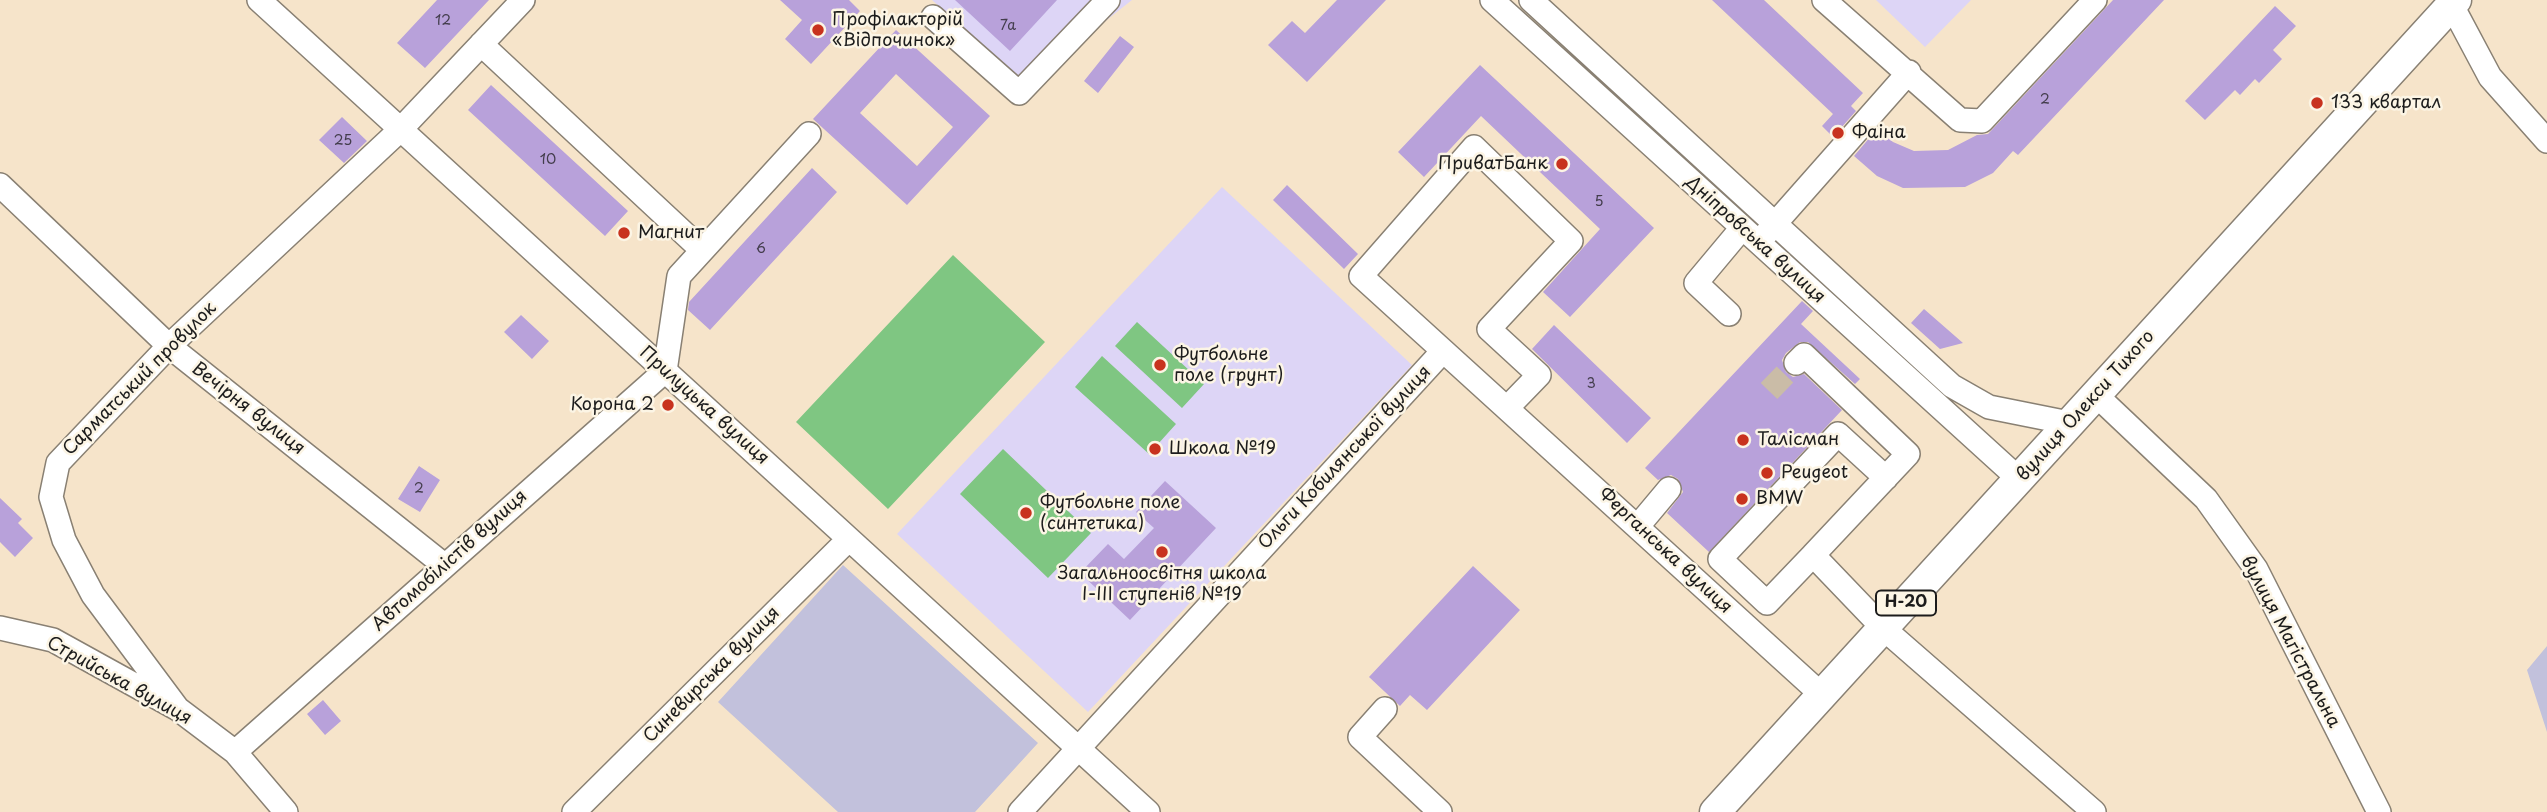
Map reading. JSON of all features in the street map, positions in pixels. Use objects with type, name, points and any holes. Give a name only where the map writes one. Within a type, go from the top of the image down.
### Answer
[{"type":"main road","name":"вулиця Олекси Тихого","points":[[1715,812],[2453,1]]},
{"type":"street","name":"Прилуцька вулиця","points":[[259,0],[1149,812]]},
{"type":"street","name":"Сарматський провулок","points":[[178,709],[93,595],[64,540],[51,497],[58,463],[169,346],[400,130],[523,0]]},
{"type":"street","points":[[933,18],[1019,93],[1108,0]]},
{"type":"street","name":"Дніпровська вулиця","points":[[1492,0],[2019,479]]},
{"type":"street","points":[[1824,0],[1909,72],[1960,120],[1982,121],[2095,0]]},
{"type":"street","points":[[1516,22],[1534,1]]},
{"type":"street","name":"Дніпровська вулиця","points":[[1534,1],[1952,386],[1989,407],[2069,423]]},
{"type":"street","points":[[2453,1],[2490,77],[2547,141]]},
{"type":"street","points":[[481,44],[702,250]]},
{"type":"street","points":[[1729,314],[1696,284],[1750,235],[1775,224],[1909,72]]},
{"type":"street","points":[[665,371],[678,276],[809,134]]},
{"type":"street","name":"Ферганська вулиця","points":[[1508,407],[1539,375],[1489,329],[1571,241],[1474,147],[1361,276],[1822,695]]},
{"type":"street","name":"Вечірня вулиця","points":[[0,185],[169,346],[444,565]]},
{"type":"street","name":"Ольги Кобилянської вулиця","points":[[1020,812],[1443,351]]},
{"type":"street","points":[[1796,363],[1804,355],[1908,454],[1886,478],[1767,603],[1720,559],[1838,434],[1886,478]]},
{"type":"street","name":"Автомобілістів вулиця","points":[[235,752],[665,371]]},
{"type":"street","name":"вулиця Магістральна","points":[[2095,394],[2206,499],[2256,569],[2379,812]]},
{"type":"street","points":[[1638,526],[1668,489]]},
{"type":"street","name":"Синевирська вулиця","points":[[574,812],[849,539]]},
{"type":"street","points":[[1813,555],[1883,628],[2094,812]]},
{"type":"street","name":"Стрийська вулиця","points":[[0,628],[53,640],[178,709],[235,752],[286,812]]},
{"type":"street","points":[[1385,709],[1360,737],[1440,812]]},
{"type":"shaded area","points":[[932,0],[1132,0],[1026,84]]},
{"type":"shaded area","points":[[1876,0],[1971,0],[1925,47]]},
{"type":"shaded area","name":"Школа №19","points":[[1222,187],[1412,365],[1088,712],[897,534]]},
{"type":"shaded area","points":[[843,565],[1038,743],[975,812],[838,812],[718,702]]},
{"type":"shaded area","points":[[2547,646],[2547,732],[2527,670]]},
{"type":"green space","points":[[953,255],[1045,342],[888,509],[796,422]]},
{"type":"green space","name":"Футбольне поле (грунт)","points":[[1137,322],[1204,384],[1182,408],[1115,346]]},
{"type":"green space","points":[[1102,356],[1176,424],[1149,454],[1075,387]]},
{"type":"green space","name":"Футбольне поле (синтетика)","points":[[1003,449],[1091,533],[1048,578],[960,494]]},
{"type":"building","points":[[437,0],[489,0],[425,68],[397,43]]},
{"type":"building","name":"Профілакторій «Відпочинок»","points":[[780,0],[849,0],[860,11],[811,64],[785,39],[802,20]]},
{"type":"building","points":[[955,0],[1057,0],[1010,51]]},
{"type":"building","points":[[1337,0],[1386,0],[1307,82],[1268,45],[1292,21],[1305,33]]},
{"type":"building","points":[[1712,0],[1764,0],[1863,93],[1851,106],[1856,111],[1833,137],[1822,126],[1833,114]]},
{"type":"building","points":[[2113,0],[2164,0],[2018,155],[2013,151],[1993,173],[1965,187],[1903,188],[1877,176],[1854,156],[1877,129],[1893,142],[1914,151],[1948,150],[1977,135],[1988,134]]},
{"type":"building","points":[[2275,6],[2296,26],[2273,50],[2282,59],[2259,83],[2255,79],[2240,95],[2235,90],[2205,120],[2185,101]]},
{"type":"building","points":[[896,30],[990,116],[907,205],[813,119]],"holes":[[[896,74],[953,127],[917,166],[860,113]]]},
{"type":"building","points":[[1120,36],[1134,47],[1098,93],[1084,81]]},
{"type":"building","points":[[1480,65],[1654,228],[1570,317],[1543,292],[1600,229],[1481,116],[1424,177],[1398,152]]},
{"type":"building","points":[[491,85],[628,211],[605,236],[468,110]]},
{"type":"building","points":[[342,117],[367,141],[344,163],[319,140]]},
{"type":"building","points":[[812,168],[837,192],[710,330],[688,310],[689,302]]},
{"type":"building","points":[[1287,185],[1358,254],[1344,269],[1273,200]]},
{"type":"building","name":"Талісман","points":[[1802,301],[1813,311],[1801,324],[1860,379],[1855,384],[1808,342],[1800,342],[1786,353],[1782,360],[1786,372],[1793,377],[1804,374],[1842,410],[1709,552],[1667,513],[1683,492],[1678,479],[1671,475],[1658,480],[1645,468]]},
{"type":"building","points":[[1924,309],[1963,343],[1940,349],[1911,323]]},
{"type":"building","points":[[521,315],[549,341],[532,359],[504,332]]},
{"type":"building","points":[[1554,325],[1651,418],[1627,443],[1532,349]]},
{"type":"building","points":[[419,466],[440,480],[420,512],[398,499]]},
{"type":"building","name":"Загальноосвітня школа І-ІІІ ступенів №19","points":[[1165,481],[1216,528],[1130,620],[1080,573],[1108,544],[1124,559],[1154,528],[1136,512]]},
{"type":"building","points":[[0,498],[22,519],[18,523],[33,538],[15,557],[0,542]]},
{"type":"building","points":[[1473,566],[1520,610],[1427,710],[1410,695],[1400,706],[1369,677]]},
{"type":"building","points":[[323,700],[341,721],[325,735],[307,714]]},
{"type":"tunnel","points":[[1769,391],[1796,363]]},
{"type":"place","name":"Профілакторій «Відпочинок»","points":[[818,30]]},
{"type":"place","name":"133 квартал","points":[[2317,103]]},
{"type":"place","name":"Фаіна","points":[[1838,133]]},
{"type":"place","name":"ПриватБанк","points":[[1562,164]]},
{"type":"place","name":"Магнит","points":[[624,233]]},
{"type":"place","name":"Футбольне поле (грунт)","points":[[1160,365]]},
{"type":"place","name":"Корона 2","points":[[668,405]]},
{"type":"place","name":"Талісман","points":[[1743,440]]},
{"type":"place","name":"Школа №19","points":[[1155,449]]},
{"type":"place","name":"Peugeot","points":[[1767,473]]},
{"type":"place","name":"BMW","points":[[1742,499]]},
{"type":"place","name":"Футбольне поле (синтетика)","points":[[1026,513]]},
{"type":"place","name":"Загальноосвітня школа І-ІІІ ступенів №19","points":[[1162,552]]}]
